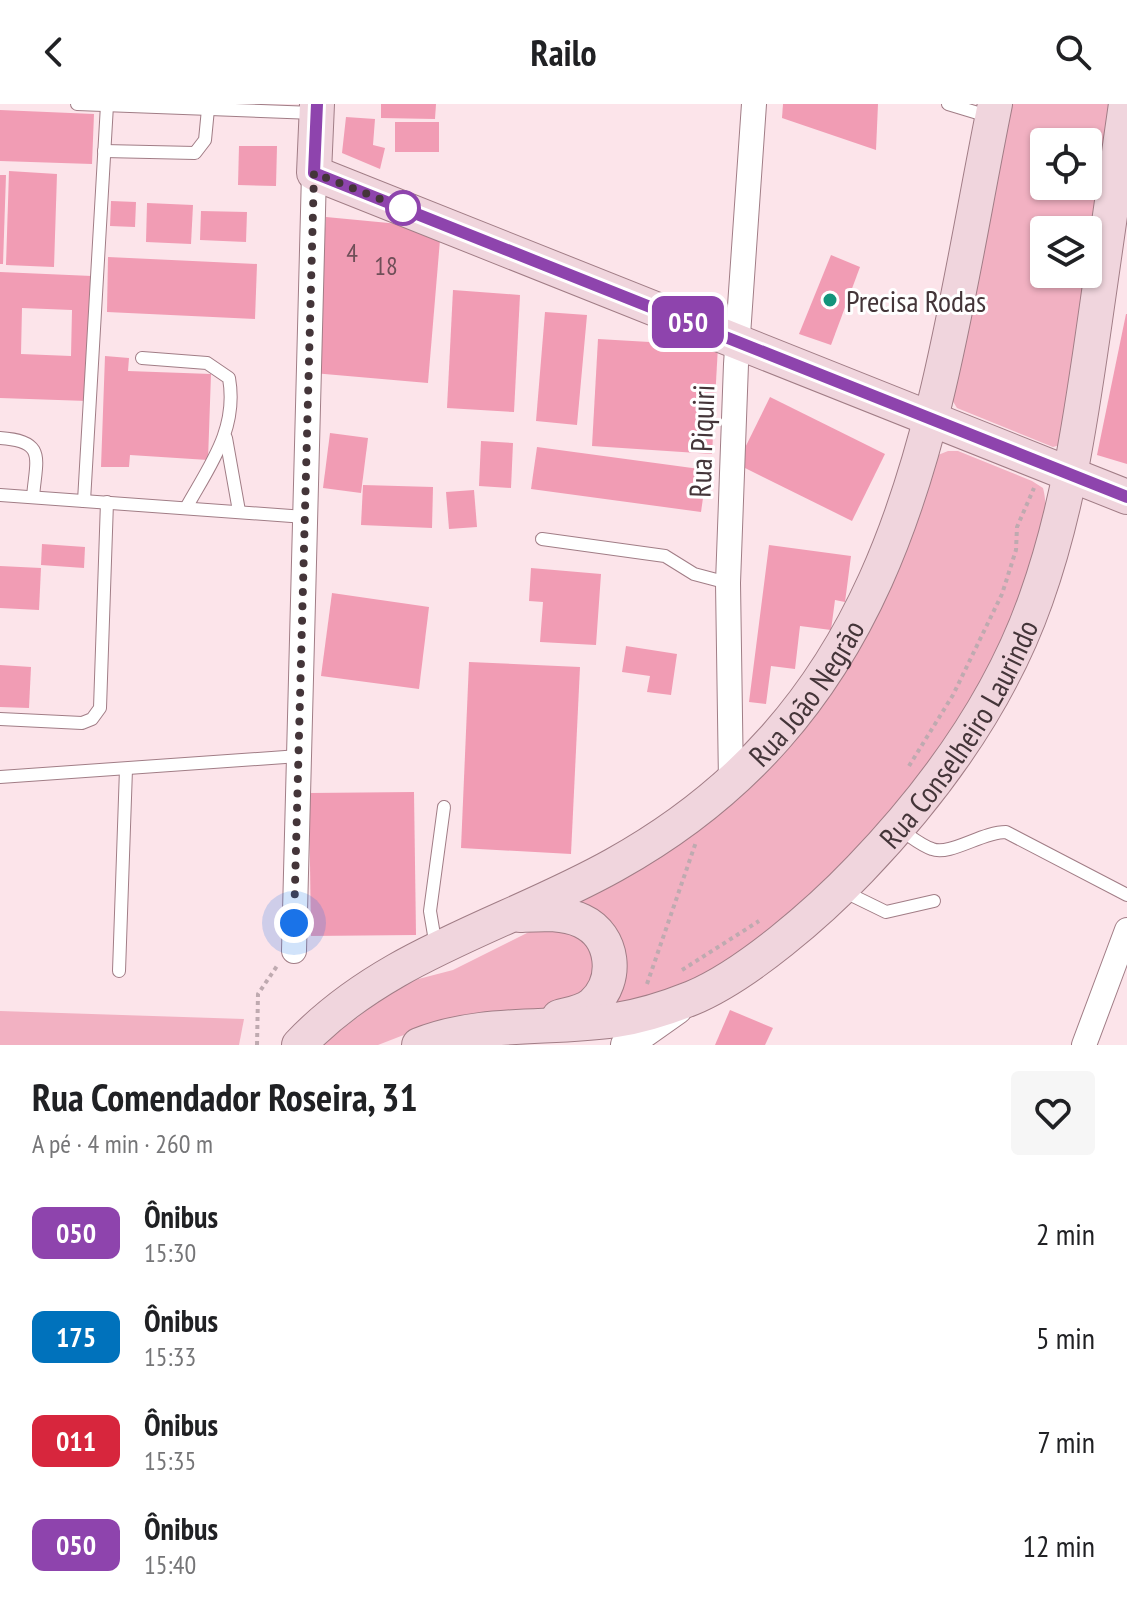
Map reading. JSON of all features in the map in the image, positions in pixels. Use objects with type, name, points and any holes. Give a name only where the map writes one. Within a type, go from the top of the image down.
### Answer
[{"type":"main road","name":"Rua Conselheiro Laurindo","points":[[419,1045],[442,1036],[511,1033],[616,1020],[652,1012],[688,984],[788,934],[841,889],[899,829],[939,778],[1009,660],[1036,601],[1072,475],[1126,104]]},
{"type":"main road","points":[[317,108],[314,173],[1127,497]]},
{"type":"main road","name":"Rua João Negrão","points":[[299,1045],[359,992],[436,949],[511,916],[625,858],[675,828],[731,782],[795,712],[849,638],[903,518],[931,418],[993,111]]},
{"type":"main road","points":[[511,916],[565,916],[582,921],[599,932],[608,948],[610,972],[604,991],[592,1005],[511,1033]]},
{"type":"street","name":"Rua Piquiri","points":[[731,782],[728,583],[737,341],[754,104]]},
{"type":"street","points":[[294,951],[314,173]]},
{"type":"street","points":[[1084,1045],[1127,930]]},
{"type":"street","points":[[626,1045],[688,984]]},
{"type":"lane","points":[[77,104],[208,109],[317,108]]},
{"type":"lane","points":[[948,104],[993,111]]},
{"type":"lane","points":[[84,501],[107,105]]},
{"type":"lane","points":[[104,151],[195,153],[205,140],[208,109]]},
{"type":"lane","points":[[142,358],[207,363],[229,378],[233,401],[226,438],[186,508]]},
{"type":"lane","points":[[0,438],[23,439],[33,445],[36,452],[33,497]]},
{"type":"lane","points":[[226,438],[239,511]]},
{"type":"lane","points":[[0,495],[305,517]]},
{"type":"lane","points":[[0,719],[82,723],[92,719],[100,708],[107,502]]},
{"type":"lane","points":[[542,539],[665,556],[694,574],[728,583]]},
{"type":"lane","points":[[0,777],[299,756]]},
{"type":"lane","points":[[119,971],[126,769]]},
{"type":"lane","points":[[436,949],[430,911],[444,807]]},
{"type":"lane","points":[[899,829],[931,849],[943,852],[990,832],[1006,832],[1127,895]]},
{"type":"lane","points":[[841,889],[886,912],[934,901]]},
{"type":"path","points":[[901,778],[925,745],[953,695],[1002,594],[1016,550],[1017,527],[1034,487]]},
{"type":"path","points":[[658,983],[647,989],[648,974],[674,914],[686,867],[700,833]]},
{"type":"path","points":[[688,984],[770,912]]},
{"type":"path","points":[[257,1045],[258,994],[264,980],[294,951]]},
{"type":"shaded area","points":[[1012,104],[1110,104],[1102,161],[1102,128],[1030,128],[1030,200],[1097,200],[1094,216],[1030,216],[1030,288],[1084,288],[1060,445],[1053,447],[957,408],[949,395]]},
{"type":"shaded area","points":[[958,451],[1032,481],[1043,488],[1045,503],[1042,525],[1015,606],[990,662],[960,717],[892,817],[799,906],[719,966],[680,989],[645,1002],[616,1003],[577,902],[736,796],[938,455]]},
{"type":"shaded area","points":[[537,928],[577,931],[595,954],[593,987],[570,1005],[432,1024],[378,1045],[321,1045],[403,983],[453,970]]},
{"type":"shaded area","points":[[0,1011],[244,1019],[239,1045],[0,1045]]},
{"type":"building","points":[[381,104],[436,104],[435,119],[381,118]]},
{"type":"building","points":[[783,104],[878,104],[876,150],[782,118]]},
{"type":"building","points":[[0,110],[94,114],[92,164],[0,161]]},
{"type":"building","points":[[346,117],[375,119],[373,145],[385,148],[380,169],[342,153]]},
{"type":"building","points":[[395,122],[439,122],[439,152],[395,152]]},
{"type":"building","points":[[239,146],[277,146],[276,186],[238,185]]},
{"type":"building","points":[[9,171],[57,174],[54,267],[6,265]]},
{"type":"building","points":[[0,175],[6,175],[3,264],[0,264]]},
{"type":"building","points":[[111,201],[136,202],[135,227],[110,226]]},
{"type":"building","points":[[147,203],[193,205],[191,244],[146,242]]},
{"type":"building","points":[[201,211],[247,212],[246,242],[200,240]]},
{"type":"building","points":[[326,217],[441,228],[428,383],[313,373]]},
{"type":"building","name":"Precisa Rodas","points":[[831,255],[860,267],[831,345],[799,334]]},
{"type":"building","points":[[108,257],[257,264],[255,319],[107,312]]},
{"type":"building","points":[[0,272],[92,276],[87,401],[0,398]],"holes":[[[22,308],[72,310],[71,356],[21,354]]]},
{"type":"building","points":[[453,290],[520,295],[514,412],[447,408]]},
{"type":"building","points":[[545,312],[587,315],[577,425],[536,421]]},
{"type":"building","points":[[1127,314],[1127,464],[1097,455]]},
{"type":"building","points":[[598,339],[718,346],[712,454],[592,446]]},
{"type":"building","points":[[105,356],[129,358],[128,371],[211,374],[208,460],[130,455],[129,467],[101,467]]},
{"type":"building","points":[[770,397],[885,454],[852,521],[737,464]]},
{"type":"building","points":[[330,433],[368,438],[361,493],[323,488]]},
{"type":"building","points":[[481,441],[513,443],[511,488],[479,486]]},
{"type":"building","points":[[537,447],[707,470],[701,512],[531,489]]},
{"type":"building","points":[[363,485],[433,487],[432,528],[361,525]]},
{"type":"building","points":[[474,490],[477,527],[449,529],[446,492]]},
{"type":"building","points":[[42,544],[85,547],[84,568],[41,565]]},
{"type":"building","points":[[769,545],[851,556],[845,602],[835,600],[831,630],[800,626],[795,669],[771,666],[766,704],[749,702]]},
{"type":"building","points":[[0,566],[41,568],[39,610],[0,608]]},
{"type":"building","points":[[531,568],[601,574],[596,645],[540,642],[543,602],[529,601]]},
{"type":"building","points":[[332,593],[429,607],[419,689],[321,676]]},
{"type":"building","points":[[626,646],[677,654],[671,695],[647,692],[650,676],[622,672]]},
{"type":"building","points":[[469,662],[580,667],[571,854],[461,848]]},
{"type":"building","points":[[0,665],[31,667],[29,708],[0,707]]},
{"type":"building","points":[[414,792],[416,935],[311,936],[309,793]]},
{"type":"building","points":[[730,1010],[773,1028],[765,1045],[715,1045]]},
{"type":"bus line","name":"050","points":[[317,104],[314,173],[1127,497]]},
{"type":"place","name":"Precisa Rodas","points":[[830,300]]},
{"type":"route","points":[[294,923],[314,173],[403,208]]}]
